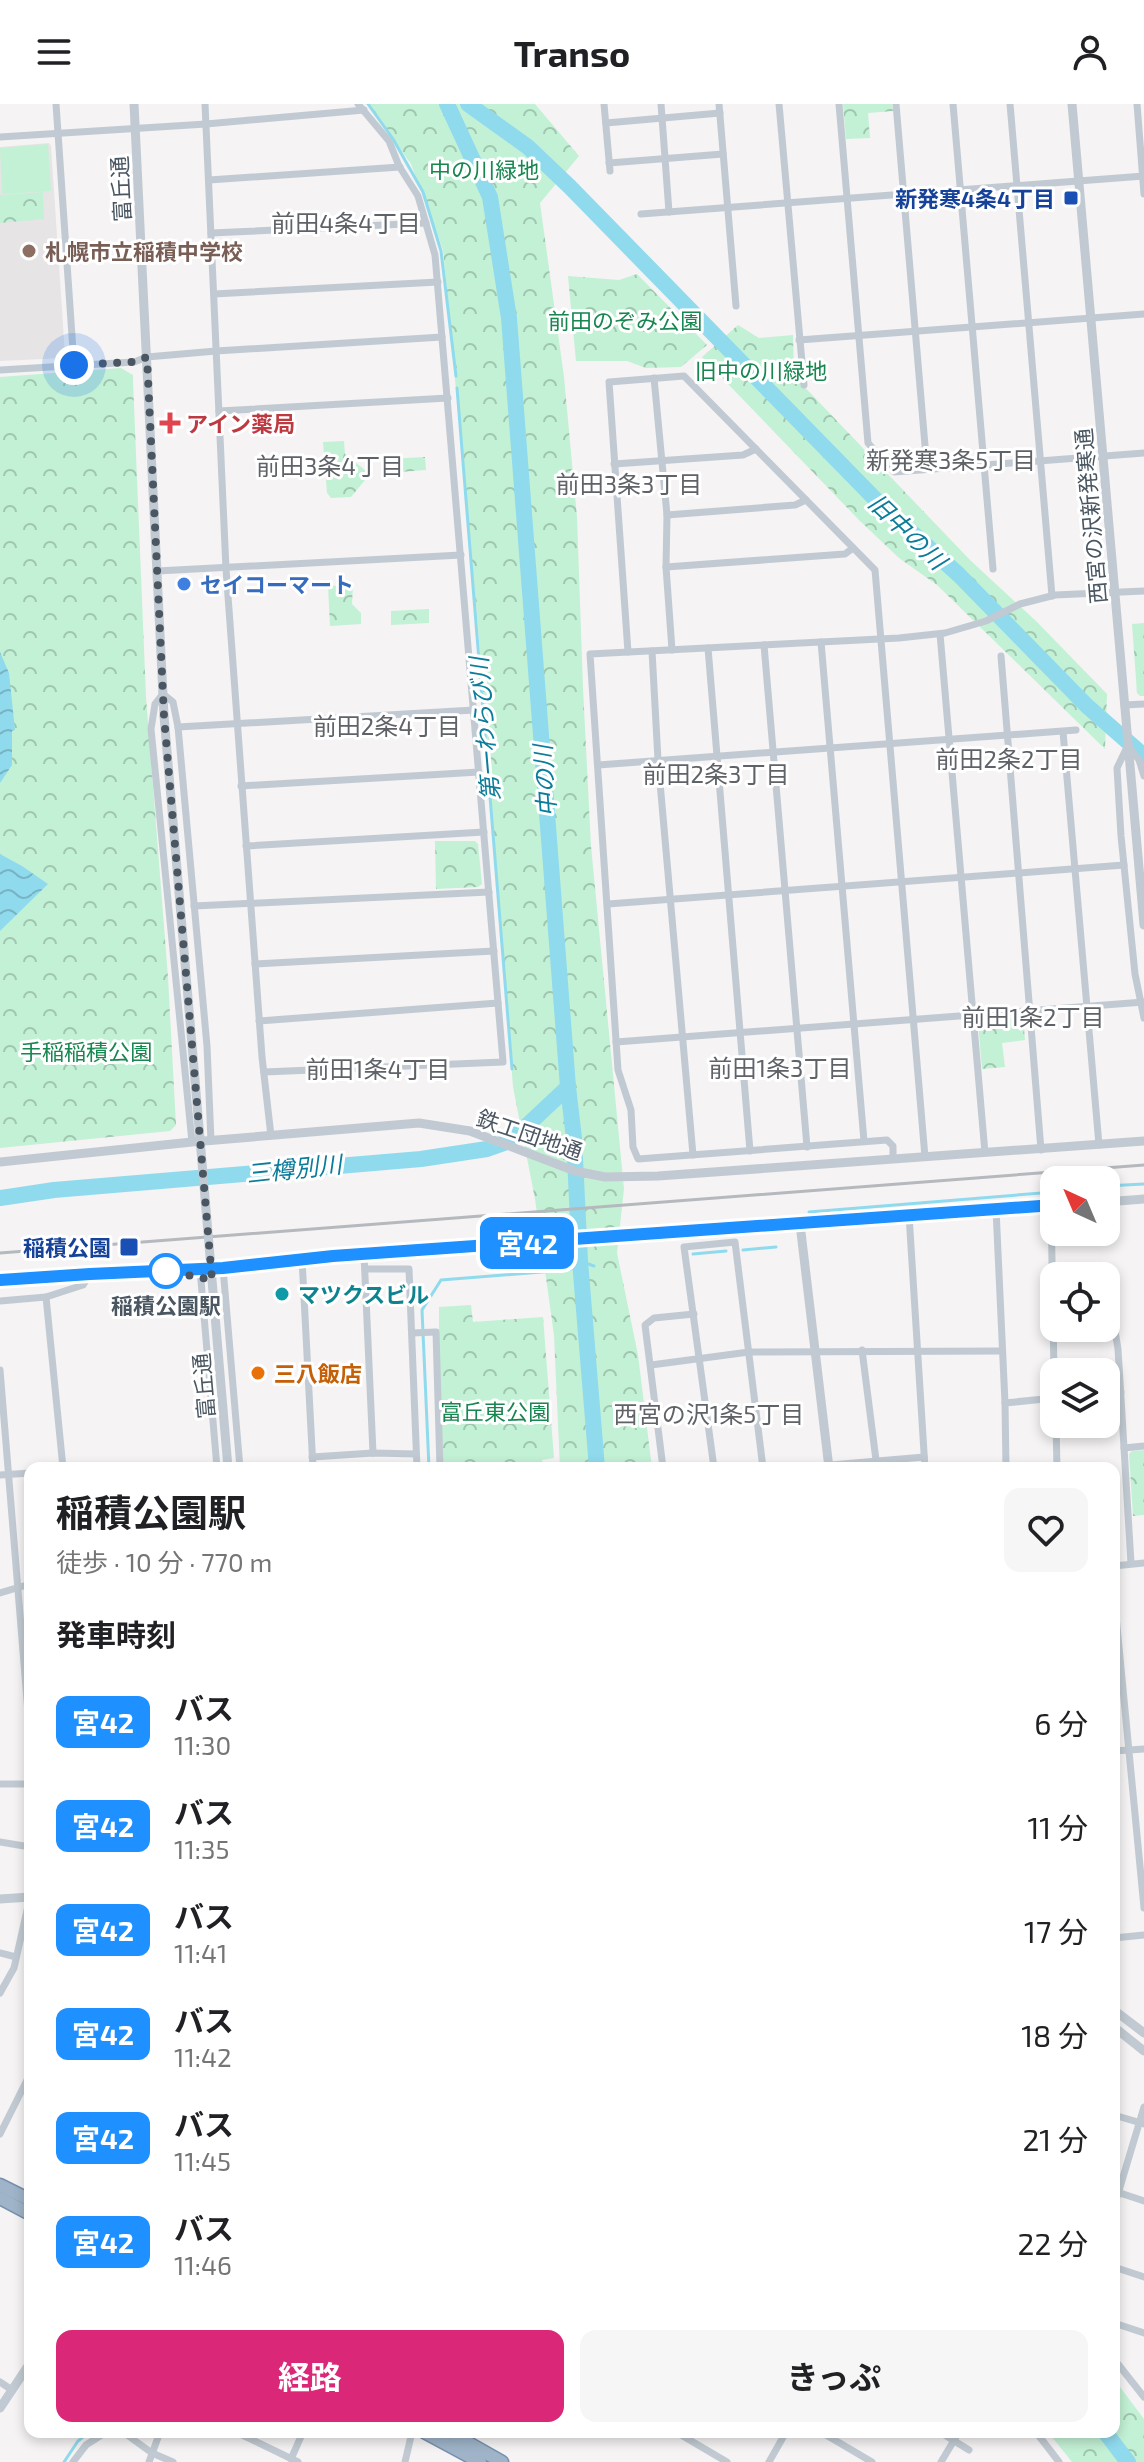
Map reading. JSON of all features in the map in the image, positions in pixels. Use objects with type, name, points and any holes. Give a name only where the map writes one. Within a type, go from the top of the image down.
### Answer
[{"type":"highway","points":[[0,2185],[24,2197]]},
{"type":"highway","points":[[0,2198],[24,2211]]},
{"type":"highway","points":[[435,2438],[480,2462]]},
{"type":"highway","points":[[460,2438],[502,2462]]},
{"type":"street","points":[[56,104],[74,365]]},
{"type":"street","name":"富丘通","points":[[134,104],[164,716],[227,1462]]},
{"type":"street","points":[[205,104],[226,569],[259,1021],[271,1136]]},
{"type":"street","points":[[604,104],[610,167],[723,154]]},
{"type":"street","points":[[661,104],[669,212]]},
{"type":"street","points":[[779,104],[804,385]]},
{"type":"street","points":[[839,104],[868,443],[894,472],[1144,453]]},
{"type":"street","points":[[896,104],[927,469]]},
{"type":"street","points":[[953,104],[993,569]]},
{"type":"street","points":[[1010,104],[1052,596]]},
{"type":"street","name":"西宮の沢新発寒通","points":[[1072,104],[1144,925]]},
{"type":"street","points":[[1137,104],[1144,194]]},
{"type":"street","points":[[0,137],[206,124],[361,107],[389,141],[418,196],[426,223],[435,255],[438,282],[503,1062],[264,1072]]},
{"type":"street","points":[[606,123],[663,119],[719,108],[736,306]]},
{"type":"street","points":[[209,180],[400,167]]},
{"type":"street","points":[[641,214],[1143,176]]},
{"type":"street","points":[[211,233],[426,223]]},
{"type":"street","points":[[214,294],[438,282]]},
{"type":"street","points":[[799,340],[1144,314]]},
{"type":"street","points":[[0,370],[134,362],[147,357],[216,351],[442,337]]},
{"type":"street","points":[[628,652],[609,382],[684,376],[875,570],[925,1157]]},
{"type":"street","points":[[654,378],[667,515],[666,567],[672,650]]},
{"type":"street","points":[[219,411],[448,398]]},
{"type":"street","points":[[614,464],[743,455],[756,449]]},
{"type":"street","points":[[667,515],[795,505],[806,500]]},
{"type":"street","points":[[666,567],[845,554],[853,548]]},
{"type":"street","points":[[157,571],[461,555]]},
{"type":"street","points":[[893,1157],[893,1146],[887,1140],[638,1159],[633,1147],[631,1110],[618,1070],[590,654],[940,634],[986,621],[1020,604],[1052,596],[1144,591]]},
{"type":"street","points":[[940,634],[985,1153]]},
{"type":"street","points":[[821,642],[864,1141]]},
{"type":"street","points":[[764,645],[807,1147]]},
{"type":"street","points":[[708,648],[750,1151]]},
{"type":"street","points":[[652,651],[658,760],[693,1155]]},
{"type":"street","points":[[1001,656],[1041,1150]]},
{"type":"street","points":[[192,1142],[151,729],[155,704],[163,694],[173,702],[178,727],[207,1046],[211,1141]]},
{"type":"street","points":[[1124,705],[1144,704]]},
{"type":"street","points":[[178,727],[474,710]]},
{"type":"street","points":[[598,765],[1076,730]]},
{"type":"street","points":[[1063,732],[1099,1145]]},
{"type":"street","points":[[1144,775],[1139,760],[1128,745],[1117,768],[1135,974],[1144,1018]]},
{"type":"street","points":[[241,786],[479,772]]},
{"type":"street","points":[[246,846],[484,832]]},
{"type":"street","points":[[608,904],[1124,865]]},
{"type":"street","points":[[194,906],[489,892]]},
{"type":"street","points":[[255,964],[494,951]]},
{"type":"street","points":[[616,1042],[1142,1002]]},
{"type":"street","points":[[259,1021],[498,1003]]},
{"type":"street","name":"鉄工団地通","points":[[0,1162],[419,1123],[470,1131],[555,1165],[605,1177],[658,1176],[1144,1141]]},
{"type":"street","points":[[1120,1201],[1144,1199]]},
{"type":"street","points":[[0,1280],[223,1268],[364,1254],[1040,1207]]},
{"type":"street","points":[[996,1209],[1006,1462]]},
{"type":"street","points":[[909,1215],[924,1462]]},
{"type":"street","points":[[800,1224],[828,1462]]},
{"type":"street","points":[[713,1462],[684,1247],[735,1242],[762,1462]]},
{"type":"street","points":[[364,1254],[373,1453]]},
{"type":"street","points":[[302,1259],[312,1462]]},
{"type":"street","points":[[223,1268],[239,1462]]},
{"type":"street","points":[[200,1269],[216,1462]]},
{"type":"street","points":[[365,1269],[409,1269],[417,1462]]},
{"type":"street","points":[[0,1301],[46,1297],[83,1285],[90,1274]]},
{"type":"street","points":[[46,1297],[62,1462]]},
{"type":"street","points":[[662,1462],[645,1325],[654,1318],[694,1314]]},
{"type":"street","points":[[413,1333],[436,1332],[440,1462]]},
{"type":"street","points":[[1117,1342],[1131,1563]]},
{"type":"street","points":[[862,1350],[876,1462]]},
{"type":"street","points":[[651,1365],[749,1352],[1002,1351]]},
{"type":"street","points":[[0,1370],[4,1475],[24,1662]]},
{"type":"street","points":[[1005,1403],[1040,1399]]},
{"type":"street","points":[[1056,1438],[1057,1462]]},
{"type":"street","points":[[1124,1448],[1144,1446]]},
{"type":"street","points":[[312,1457],[416,1454]]},
{"type":"street","points":[[890,1462],[924,1457]]},
{"type":"street","points":[[4,1475],[24,1473]]},
{"type":"street","points":[[1120,1565],[1144,1563]]},
{"type":"street","points":[[0,1593],[24,1586]]},
{"type":"street","points":[[1120,1657],[1144,1908]]},
{"type":"street","points":[[1120,1751],[1144,1749]]},
{"type":"street","points":[[0,1784],[24,1784]]},
{"type":"street","points":[[0,1842],[24,1846]]},
{"type":"street","points":[[0,1899],[24,1897]]},
{"type":"street","points":[[0,1993],[14,1968],[24,1923]]},
{"type":"street","points":[[1120,1937],[1144,1935]]},
{"type":"street","points":[[0,1953],[16,1957]]},
{"type":"street","points":[[1120,2016],[1144,2033]]},
{"type":"street","points":[[1120,2032],[1144,2051]]},
{"type":"street","points":[[0,2134],[2,2124],[24,2085]]},
{"type":"street","points":[[1120,2181],[1142,2123],[1144,2107]]},
{"type":"street","points":[[1120,2117],[1142,2123]]},
{"type":"street","points":[[1120,2193],[1144,2201]]},
{"type":"street","points":[[1120,2269],[1144,2277]]},
{"type":"street","points":[[1120,2325],[1144,2333]]},
{"type":"street","points":[[1120,2367],[1144,2397]]},
{"type":"street","points":[[0,2408],[24,2372]]},
{"type":"street","points":[[0,2382],[12,2390]]},
{"type":"street","points":[[73,2462],[86,2445],[97,2438]]},
{"type":"street","points":[[131,2438],[152,2453],[173,2462]]},
{"type":"street","points":[[149,2462],[158,2438]]},
{"type":"street","points":[[248,2438],[294,2460],[301,2438]]},
{"type":"street","points":[[405,2462],[411,2438]]},
{"type":"street","points":[[686,2438],[727,2462]]},
{"type":"street","points":[[769,2462],[783,2438]]},
{"type":"street","points":[[831,2438],[872,2462]]},
{"type":"street","points":[[950,2438],[969,2450]]},
{"type":"street","points":[[1041,2438],[1059,2462]]},
{"type":"street","points":[[941,2462],[954,2440]]},
{"type":"shaded area","name":"札幌市立稲積中学校","points":[[49,143],[65,355],[63,358],[0,361],[0,147]]},
{"type":"green space","name":"中の川緑地","points":[[367,104],[535,104],[579,156],[540,203],[564,377],[577,517],[591,846],[624,1189],[617,1253],[638,1355],[651,1462],[560,1462],[554,1335],[535,1199],[513,1087],[478,628],[443,250],[411,164]]},
{"type":"green space","points":[[843,104],[892,104],[893,111],[868,113],[870,138],[846,139]]},
{"type":"green space","points":[[48,144],[51,191],[2,194],[0,148]]},
{"type":"green space","points":[[43,192],[44,219],[0,223],[0,195]]},
{"type":"green space","name":"前田のぞみ公園","points":[[637,274],[707,345],[681,367],[646,368],[627,361],[576,361],[568,276],[619,280]]},
{"type":"green space","name":"旧中の川緑地","points":[[738,325],[759,338],[793,335],[794,376],[970,560],[1037,622],[1107,694],[1105,749],[937,585],[899,558],[859,520],[702,357]]},
{"type":"green space","name":"手稲稲積公園","points":[[121,368],[133,375],[146,697],[176,1125],[170,1131],[0,1148],[0,377]]},
{"type":"green space","points":[[344,441],[345,454],[370,474],[351,497],[331,498],[327,493],[323,442]]},
{"type":"green space","points":[[425,457],[426,470],[388,473],[387,459]]},
{"type":"green space","points":[[353,585],[352,604],[361,613],[361,624],[330,626],[328,586]]},
{"type":"green space","points":[[429,609],[429,623],[391,625],[391,611]]},
{"type":"green space","points":[[1144,623],[1144,696],[1140,696],[1137,693],[1132,624]]},
{"type":"green space","points":[[435,841],[475,841],[478,844],[482,884],[478,887],[436,889]]},
{"type":"green space","points":[[1023,1017],[1025,1040],[1002,1043],[1005,1067],[982,1069],[978,1022]]},
{"type":"green space","name":"富丘東公園","points":[[471,1305],[473,1322],[543,1317],[554,1458],[542,1462],[442,1462],[439,1425],[439,1307]]},
{"type":"green space","points":[[1144,1450],[1144,1515],[1133,1516],[1129,1454]]},
{"type":"green space","points":[[1120,2387],[1144,2419],[1144,2462],[1072,2462],[1053,2438],[1120,2438]]},
{"type":"water","points":[[0,652],[9,673],[15,730],[12,731],[12,765],[0,783]]},
{"type":"water","points":[[0,854],[48,884],[0,931]]},
{"type":"waterway","name":"第一わらび川","points":[[368,104],[393,139],[423,192],[441,251],[456,376]]},
{"type":"waterway","name":"中の川","points":[[447,104],[490,197],[509,318],[597,1462]]},
{"type":"waterway","name":"旧中の川","points":[[468,104],[528,147],[570,187],[878,502],[959,575],[1087,706],[1144,756]]},
{"type":"waterway","name":"第一わらび川","points":[[457,388],[512,1069]]},
{"type":"waterway","name":"三樽別川","points":[[0,1198],[54,1190],[421,1159],[487,1149],[519,1133],[568,1087]]},
{"type":"waterway","points":[[1120,1185],[1144,1184]]},
{"type":"waterway","points":[[809,1212],[1040,1193]]},
{"type":"waterway","points":[[743,1250],[776,1247]]},
{"type":"waterway","points":[[693,1254],[726,1251]]},
{"type":"waterway","name":"中の川","points":[[564,1270],[571,1269],[580,1261],[594,1266]]},
{"type":"waterway","points":[[429,1462],[422,1310],[441,1280],[554,1271]]},
{"type":"waterway","points":[[64,2462],[82,2438]]},
{"type":"waterway","name":"中の川","points":[[1110,2438],[1128,2462]]},
{"type":"railway","points":[[0,1253],[1144,1165]]},
{"type":"bus line","name":"宮42","points":[[0,1280],[223,1268],[333,1256],[1040,1206]]},
{"type":"place","name":"新発寒4条4丁目","points":[[1071,198]]},
{"type":"place","name":"札幌市立稲積中学校","points":[[29,251]]},
{"type":"place","name":"アイン薬局","points":[[170,423]]},
{"type":"place","name":"セイコーマート","points":[[184,584]]},
{"type":"place","name":"稲積公園","points":[[129,1247]]},
{"type":"place","name":"稲積公園駅","points":[[166,1271]]},
{"type":"place","name":"マツクスビル","points":[[282,1294]]},
{"type":"place","name":"三八飯店","points":[[258,1373]]},
{"type":"district","name":"前田4条4丁目","points":[[346,222]]},
{"type":"district","name":"新発寒3条5丁目","points":[[951,459]]},
{"type":"district","name":"前田3条4丁目","points":[[330,465]]},
{"type":"district","name":"前田3条3丁目","points":[[629,483]]},
{"type":"district","name":"前田2条4丁目","points":[[387,725]]},
{"type":"district","name":"前田2条2丁目","points":[[1009,758]]},
{"type":"district","name":"前田2条3丁目","points":[[716,773]]},
{"type":"district","name":"前田1条2丁目","points":[[1033,1016]]},
{"type":"district","name":"前田1条3丁目","points":[[780,1067]]},
{"type":"district","name":"前田1条4丁目","points":[[378,1068]]},
{"type":"district","name":"西宮の沢1条5丁目","points":[[709,1413]]},
{"type":"route","points":[[74,365],[134,362],[147,357],[164,716],[212,1280],[166,1271]]}]
